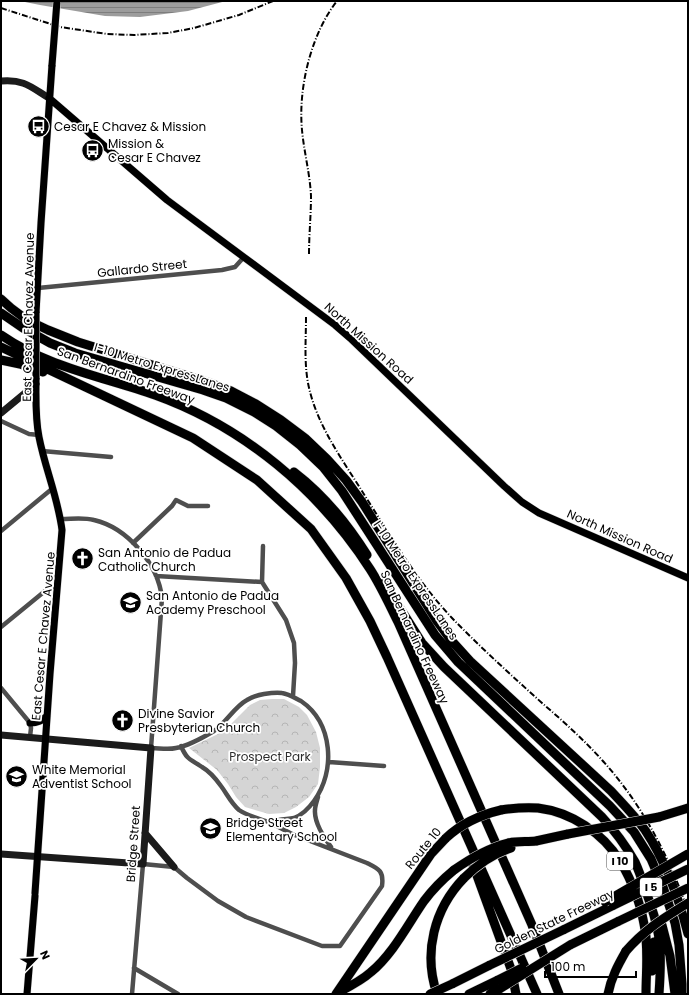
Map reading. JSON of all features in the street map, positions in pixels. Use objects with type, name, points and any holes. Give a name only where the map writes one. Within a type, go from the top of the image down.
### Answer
[{"type":"highway","name":"I-10 Metro ExpressLanes","points":[[1,299],[27,320],[48,330],[78,342],[207,382],[231,391],[256,404],[305,438],[327,459],[358,496],[451,640],[470,661],[611,791],[645,830],[658,850],[674,888],[688,934]]},
{"type":"highway","name":"I-10 Metro ExpressLanes","points":[[1,313],[23,328],[50,343],[226,398],[254,412],[276,426],[300,445],[323,467],[342,491],[435,635],[458,662],[610,806],[634,832],[651,859],[663,887],[675,923],[679,945],[682,994]]},
{"type":"highway","name":"San Bernardino Freeway","points":[[1,335],[55,363],[138,389],[176,403],[212,420],[262,453],[293,478],[330,516],[370,569],[398,622],[542,948],[559,994]]},
{"type":"highway","points":[[1,347],[193,438],[257,480],[311,529],[346,578],[370,621],[537,994]]},
{"type":"highway","points":[[1,360],[20,364],[90,389]]},
{"type":"highway","points":[[229,431],[242,436],[269,452],[300,476],[323,497],[343,520],[359,542],[422,643],[444,667],[612,828],[634,862],[653,911],[660,948],[659,994]]},
{"type":"highway","name":"Route 10","points":[[336,994],[427,859],[446,838],[466,822],[480,816],[517,807],[538,808],[566,816],[583,824],[596,834],[614,852],[630,880],[639,903],[644,924],[647,947],[646,994]]},
{"type":"highway","points":[[659,817],[688,808]]},
{"type":"highway","points":[[437,994],[431,968],[433,934],[439,916],[449,895],[478,865],[492,856],[513,847],[536,841],[659,817],[688,814]]},
{"type":"highway","points":[[464,830],[471,860],[511,969],[516,994]]},
{"type":"highway","points":[[336,994],[362,980],[380,964],[436,886],[454,870],[476,856],[495,847],[508,843],[536,841]]},
{"type":"highway","points":[[610,903],[688,854]]},
{"type":"highway","name":"Golden State Freeway","points":[[430,994],[563,930],[610,903],[688,869]]},
{"type":"highway","name":"I 5","points":[[499,984],[570,945],[688,888]]},
{"type":"highway","points":[[648,896],[654,931],[654,950],[649,994]]},
{"type":"highway","points":[[608,994],[615,971],[626,952],[640,936],[665,917],[688,903]]},
{"type":"highway","points":[[653,911],[662,926],[666,941],[675,994]]},
{"type":"highway","points":[[469,994],[499,984]]},
{"type":"highway","points":[[490,994],[499,984]]},
{"type":"main road","name":"East Cesar E Chavez Avenue","points":[[27,994],[62,530],[59,508],[42,451],[36,401],[36,313],[49,98],[57,1]]},
{"type":"main road","name":"North Mission Road","points":[[49,98],[167,200],[340,329],[522,502],[539,513],[688,578]]},
{"type":"main road","points":[[30,723],[40,722],[47,716]]},
{"type":"street","points":[[1,81],[17,81],[27,84],[49,98]]},
{"type":"street","name":"Gallardo Street","points":[[38,288],[222,270],[235,267],[244,257]]},
{"type":"street","points":[[1,412],[36,381]]},
{"type":"street","points":[[1,421],[29,434],[39,436]]},
{"type":"street","points":[[42,451],[111,457]]},
{"type":"street","points":[[1,531],[53,488]]},
{"type":"street","points":[[134,543],[172,506],[176,500],[188,506],[208,506]]},
{"type":"street","name":"Bridge Street","points":[[60,519],[86,518],[95,520],[104,523],[122,533],[134,543],[148,561],[161,590],[162,598],[143,864],[132,994]]},
{"type":"street","points":[[263,546],[262,582],[286,620],[294,643],[295,663],[293,696]]},
{"type":"street","points":[[156,576],[262,582]]},
{"type":"street","points":[[1,627],[45,591],[57,588]]},
{"type":"street","points":[[1,688],[30,723],[30,737]]},
{"type":"street","points":[[1,735],[151,748],[175,748],[195,741],[214,731],[247,700],[270,693],[282,693],[293,696],[308,706],[315,713],[324,730],[329,762],[326,778],[319,794],[315,811],[323,838],[332,849]]},
{"type":"street","points":[[145,833],[174,867],[186,878],[218,901],[246,917],[322,946],[340,946],[382,886],[382,873],[378,868],[292,834],[269,822],[246,814],[238,809],[211,774],[184,754],[182,746]]},
{"type":"street","points":[[329,762],[384,766]]},
{"type":"street","points":[[269,822],[294,818],[309,808],[319,794]]},
{"type":"street","points":[[1,854],[174,867]]},
{"type":"street","points":[[134,968],[178,994]]},
{"type":"green space","name":"Prospect Park","points":[[284,699],[299,707],[307,715],[316,732],[320,748],[320,767],[318,784],[309,797],[296,807],[284,813],[269,814],[245,807],[217,770],[189,748],[218,734],[230,725],[250,705],[260,700]]},
{"type":"shaded area","points":[[20,1],[226,1],[188,11],[140,17],[105,16]]},
{"type":"railway","points":[[1,8],[60,27],[107,34],[134,35],[168,33],[194,28],[239,15],[273,1]]},
{"type":"railway","points":[[309,254],[311,196],[302,130],[302,97],[304,79],[313,45],[328,14],[337,1]]},
{"type":"railway","points":[[306,317],[306,366],[308,383],[317,413],[339,456],[395,543],[439,604],[496,661],[581,738],[602,760],[630,794],[653,831],[663,851],[688,911]]},
{"type":"place","name":"Cesar E Chavez & Mission","points":[[38,126]]},
{"type":"place","name":"Mission & Cesar E Chavez","points":[[92,150]]},
{"type":"place","name":"San Antonio de Padua Catholic Church","points":[[82,559]]},
{"type":"place","name":"San Antonio de Padua Academy Preschool","points":[[131,602]]},
{"type":"place","name":"Divine Savior Presbyterian Church","points":[[123,720]]},
{"type":"place","name":"White Memorial Adventist School","points":[[17,776]]},
{"type":"place","name":"Bridge Street Elementary School","points":[[210,829]]}]
